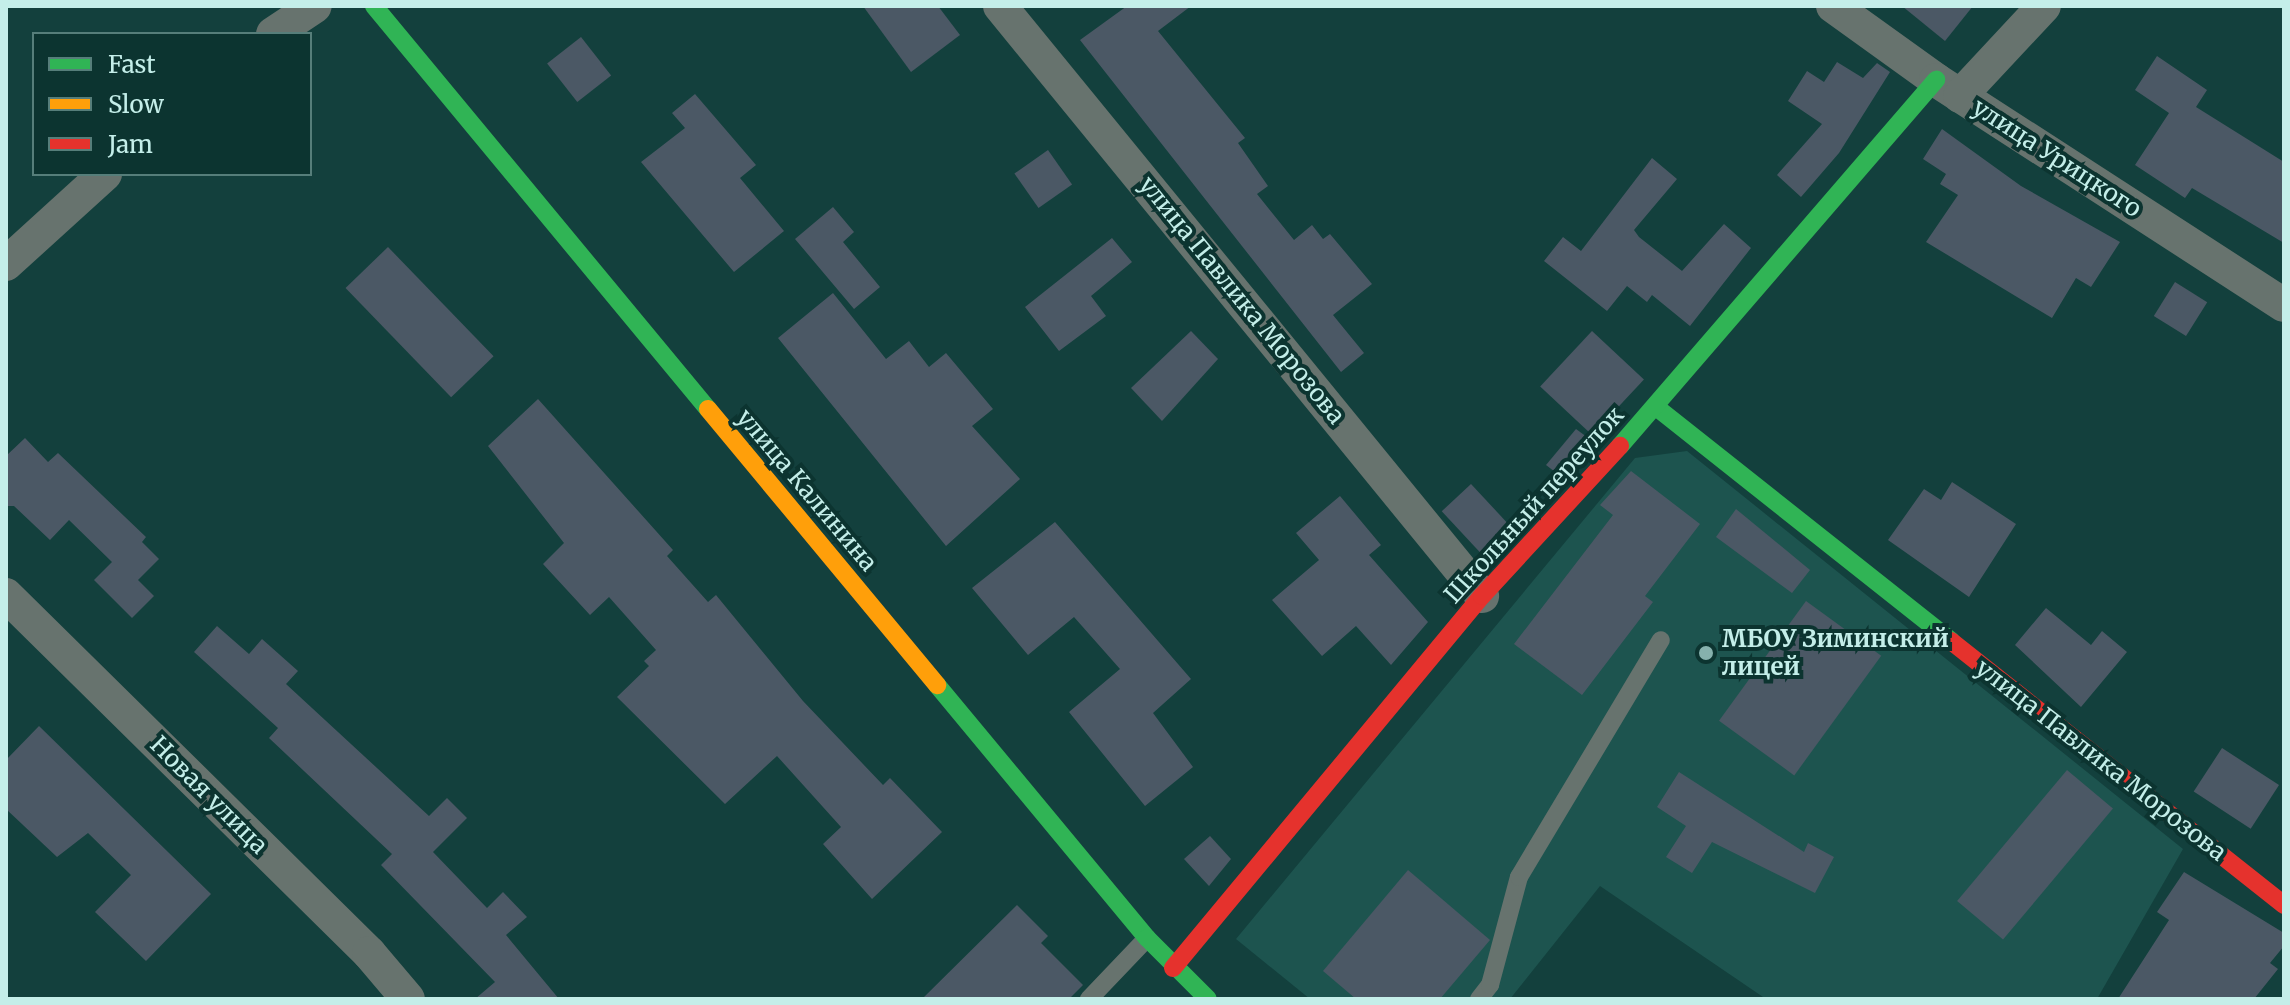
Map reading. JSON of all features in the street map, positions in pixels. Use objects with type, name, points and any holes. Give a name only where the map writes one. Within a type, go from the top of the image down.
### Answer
[{"type":"street","points":[[276,32],[315,6]]},
{"type":"street","name":"улица Калинина","points":[[374,6],[1147,938],[1173,968],[1208,999]]},
{"type":"street","name":"улица Павлика Морозова","points":[[1000,6],[1482,596]]},
{"type":"street","name":"улица Урицкого","points":[[1833,6],[1948,88],[2284,305]]},
{"type":"street","points":[[1948,88],[2044,6]]},
{"type":"street","name":"Школьный переулок","points":[[1173,968],[1482,596],[1948,88]]},
{"type":"street","points":[[6,264],[103,176]]},
{"type":"street","name":"улица Павлика Морозова","points":[[1656,407],[2284,905]]},
{"type":"street","name":"Новая улица","points":[[6,595],[369,953],[408,999]]},
{"type":"lane","points":[[1479,999],[1490,985],[1519,877],[1661,640]]},
{"type":"lane","points":[[1089,999],[1147,938]]},
{"type":"shaded area","name":"МБОУ Зиминский лицей","points":[[1687,451],[2183,849],[2097,999],[1766,999],[1600,886],[1510,999],[1310,999],[1236,939],[1635,458]]},
{"type":"building","points":[[863,6],[938,6],[960,35],[911,72]]},
{"type":"building","points":[[1127,6],[1191,6],[1158,31],[1245,138],[1238,143],[1268,186],[1257,194],[1294,240],[1312,225],[1323,239],[1330,234],[1372,284],[1333,315],[1364,353],[1341,372],[1080,40]]},
{"type":"building","points":[[1902,6],[1973,6],[1945,41]]},
{"type":"building","points":[[581,37],[611,76],[577,102],[547,63]]},
{"type":"building","points":[[2157,56],[2207,90],[2196,107],[2284,162],[2284,243],[2192,188],[2185,198],[2135,165],[2169,113],[2135,90]]},
{"type":"building","points":[[1837,62],[1863,78],[1877,63],[1890,72],[1839,153],[1801,197],[1777,175],[1822,124],[1788,101],[1807,71],[1824,82]]},
{"type":"building","points":[[695,94],[756,165],[740,178],[784,231],[734,272],[641,162],[685,128],[672,113]]},
{"type":"building","points":[[1942,129],[2021,186],[2120,242],[2091,287],[2076,278],[2052,318],[1926,242],[1958,195],[1940,184],[1946,174],[1923,159]]},
{"type":"building","points":[[1048,150],[1072,184],[1039,208],[1014,174]]},
{"type":"building","points":[[1652,158],[1677,179],[1634,230],[1639,237],[1682,271],[1724,224],[1751,248],[1690,326],[1652,295],[1647,302],[1627,286],[1607,311],[1544,261],[1563,237],[1581,251]]},
{"type":"building","points":[[833,207],[854,232],[843,242],[880,287],[854,309],[795,239]]},
{"type":"building","points":[[1112,238],[1132,262],[1091,296],[1106,316],[1059,351],[1025,307]]},
{"type":"building","points":[[388,247],[494,356],[451,397],[346,288]]},
{"type":"building","points":[[2175,282],[2207,302],[2186,336],[2154,316]]},
{"type":"building","points":[[833,293],[886,359],[909,341],[929,367],[946,353],[993,409],[972,426],[1020,479],[946,546],[778,338]]},
{"type":"building","points":[[1191,331],[1218,359],[1162,421],[1131,388]]},
{"type":"building","points":[[1592,331],[1644,379],[1592,435],[1540,387]]},
{"type":"building","points":[[538,399],[673,550],[667,556],[708,602],[716,595],[803,701],[883,785],[890,778],[942,832],[872,899],[823,844],[841,827],[777,756],[725,804],[617,697],[649,666],[644,661],[656,650],[609,597],[590,615],[543,564],[564,543],[488,446]]},
{"type":"building","points":[[1576,429],[1591,440],[1559,475],[1546,465]]},
{"type":"building","points":[[25,438],[48,462],[58,453],[146,537],[142,542],[159,559],[138,580],[154,596],[132,618],[94,580],[112,562],[69,520],[50,540],[14,506],[6,506],[6,456]]},
{"type":"building","points":[[1631,471],[1700,524],[1645,596],[1653,602],[1582,695],[1514,644],[1613,515],[1600,505]]},
{"type":"building","points":[[1952,482],[2016,524],[1969,597],[1888,540],[1924,489],[1941,500]]},
{"type":"building","points":[[1471,484],[1511,527],[1482,554],[1442,511]]},
{"type":"building","points":[[1340,496],[1381,545],[1369,555],[1428,622],[1391,665],[1356,626],[1322,656],[1272,600],[1319,560],[1296,533]]},
{"type":"building","points":[[1736,509],[1810,570],[1792,593],[1716,537]]},
{"type":"building","points":[[1055,522],[1191,679],[1153,713],[1193,767],[1145,806],[1069,712],[1120,669],[1074,617],[1028,655],[972,588]]},
{"type":"building","points":[[1806,601],[1881,656],[1794,775],[1719,721]]},
{"type":"building","points":[[2046,608],[2091,645],[2102,631],[2127,652],[2081,707],[2015,645]]},
{"type":"building","points":[[217,626],[249,654],[262,639],[298,671],[286,684],[429,816],[447,798],[467,818],[433,852],[487,908],[503,892],[527,917],[506,935],[559,999],[475,999],[495,982],[381,865],[392,854],[269,738],[278,728],[194,652]]},
{"type":"building","points":[[39,726],[211,894],[146,961],[95,912],[131,875],[88,833],[57,857],[6,809],[6,760]]},
{"type":"building","points":[[2222,748],[2279,785],[2251,829],[2194,792]]},
{"type":"building","points":[[2067,770],[2113,809],[2003,940],[1957,901]]},
{"type":"building","points":[[1679,772],[1804,852],[1808,843],[1834,857],[1815,893],[1712,842],[1692,873],[1666,857],[1686,826],[1657,807]]},
{"type":"building","points":[[1210,836],[1231,859],[1209,886],[1184,859]]},
{"type":"building","points":[[1408,870],[1490,940],[1440,999],[1356,999],[1323,971]]},
{"type":"building","points":[[2184,872],[2284,933],[2284,946],[2270,963],[2278,969],[2254,999],[2118,999],[2169,920],[2157,912]]},
{"type":"building","points":[[1017,905],[1048,936],[1041,943],[1083,985],[1069,999],[922,999]]},
{"type":"traffic: fast","points":[[374,6],[708,409]]},
{"type":"traffic: fast","points":[[1620,446],[1936,80]]},
{"type":"traffic: fast","points":[[1656,407],[1951,641]]},
{"type":"traffic: fast","points":[[937,685],[1147,938],[1208,999]]},
{"type":"traffic: slow","points":[[708,409],[937,685]]},
{"type":"traffic: jam","points":[[1173,968],[1482,596],[1620,446]]},
{"type":"traffic: jam","points":[[1951,641],[2284,905]]},
{"type":"place","name":"МБОУ Зиминский лицей","points":[[1706,653]]}]
